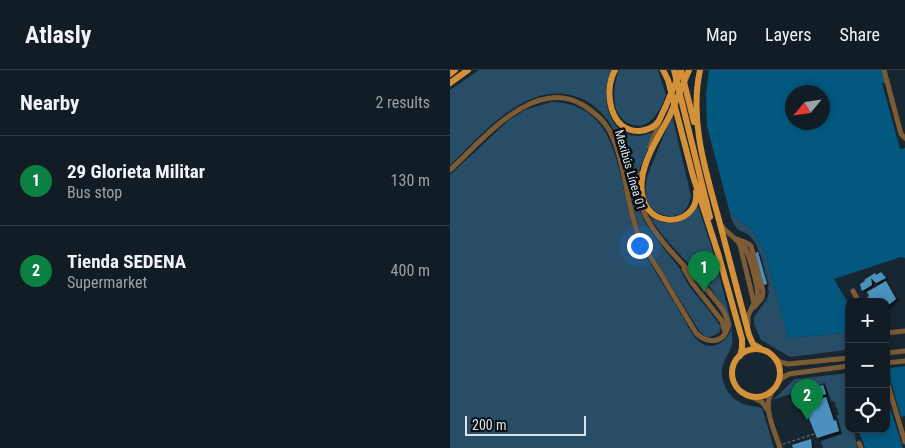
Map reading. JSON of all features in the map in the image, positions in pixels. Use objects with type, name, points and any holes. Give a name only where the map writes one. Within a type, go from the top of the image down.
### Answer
[{"type":"main road","points":[[450,74],[455,70]]},
{"type":"main road","points":[[450,83],[468,70]]},
{"type":"main road","points":[[615,70],[612,75],[609,96],[613,112],[622,125],[635,131],[650,129],[658,123],[681,70]]},
{"type":"main road","points":[[664,70],[668,80],[692,176],[696,196],[686,215],[668,221],[650,213],[644,202],[641,188],[642,177],[649,156],[670,115],[689,70]]},
{"type":"main road","points":[[674,70],[718,253],[742,339],[742,348],[734,366],[733,377],[738,388],[748,395],[760,396],[775,387],[780,371],[775,358],[753,344],[748,329],[681,70]]},
{"type":"main road","points":[[700,70],[696,117],[702,154]]},
{"type":"main road","points":[[692,176],[718,253]]},
{"type":"main road","points":[[740,356],[751,350],[763,350]]},
{"type":"street","points":[[884,70],[903,136]]},
{"type":"street","name":"Mexibús Línea 01","points":[[450,170],[508,116],[525,106],[550,98],[566,98],[596,113],[607,125],[614,140],[638,234],[696,333],[705,340],[711,341],[721,338],[725,334],[725,325],[693,284],[680,262],[657,234],[645,215],[639,194],[639,180],[644,162],[665,108]]},
{"type":"street","name":"Mexibús Línea 01","points":[[641,188],[645,215]]},
{"type":"street","points":[[718,218],[725,230],[740,245],[754,303],[748,322],[748,329]]},
{"type":"street","points":[[734,238],[751,246],[764,291],[762,298],[751,311]]},
{"type":"street","points":[[853,291],[857,298]]},
{"type":"street","points":[[890,333],[905,331]]},
{"type":"street","points":[[890,353],[905,351]]},
{"type":"street","points":[[775,358],[780,362],[788,364],[845,358]]},
{"type":"street","points":[[890,363],[905,361]]},
{"type":"street","points":[[780,447],[769,413],[767,400],[782,378],[789,374],[845,367]]},
{"type":"street","points":[[889,388],[905,442]]},
{"type":"street","points":[[748,395],[762,402],[769,413]]},
{"type":"path","points":[[780,447],[814,434]]},
{"type":"shaded area","points":[[479,70],[611,70],[606,89],[606,100],[612,120],[618,128],[627,134],[638,136],[653,133],[637,180],[636,193],[642,216],[690,287],[721,327],[719,333],[708,338],[700,332],[647,246],[636,218],[617,138],[605,116],[589,103],[580,98],[561,94],[542,95],[525,102],[508,112],[492,125],[450,165],[450,90]]},
{"type":"shaded area","points":[[619,70],[658,70],[666,95],[657,114],[650,122],[638,126],[632,125],[621,118],[617,112],[614,91]]},
{"type":"shaded area","points":[[709,70],[882,70],[885,83],[882,83],[900,149],[905,148],[905,258],[901,257],[834,279],[845,298],[845,342],[844,333],[788,338],[765,253],[751,229],[730,213],[707,126],[706,95]]},
{"type":"shaded area","points":[[551,102],[576,106],[594,117],[606,134],[615,154],[632,223],[641,247],[693,335],[703,344],[713,346],[723,341],[731,331],[720,301],[670,244],[650,217],[664,223],[678,222],[690,216],[697,203],[714,255],[732,325],[731,347],[722,369],[723,382],[730,394],[741,403],[762,408],[774,448],[450,448],[450,175],[509,120],[525,110]]},
{"type":"shaded area","points":[[672,115],[691,196],[688,206],[683,212],[678,215],[666,216],[655,211],[650,206],[645,192],[647,177]]},
{"type":"shaded area","points":[[730,213],[751,229],[765,253],[788,338],[844,333],[845,350],[790,357],[761,340],[754,324],[754,317],[767,299],[769,292],[763,266],[754,241],[738,229],[732,221]]},
{"type":"shaded area","points":[[905,366],[905,416],[901,417],[891,382],[890,368]]},
{"type":"shaded area","points":[[845,373],[845,433],[855,433],[857,448],[823,448],[821,441],[842,434],[837,416],[839,414],[834,401],[831,401],[825,383],[772,400],[795,379]]},
{"type":"shaded area","points":[[890,407],[903,448],[865,448],[859,433],[890,433]]},
{"type":"building","points":[[758,252],[767,284],[763,285],[755,253]]},
{"type":"building","points":[[881,272],[886,278],[876,283],[871,278],[872,285],[862,291],[860,284],[864,280],[875,273],[876,275]]},
{"type":"building","points":[[886,281],[896,299],[890,304],[890,298],[867,298],[869,296],[867,292]]},
{"type":"building","points":[[823,385],[826,394],[820,396],[821,399],[826,397],[839,431],[817,438],[808,416],[803,393]]},
{"type":"building","points":[[811,439],[812,448],[793,448],[792,445]]},
{"type":"place","name":"29 Glorieta Militar","points":[[704,292]]},
{"type":"place","name":"Tienda SEDENA","points":[[807,420]]}]
